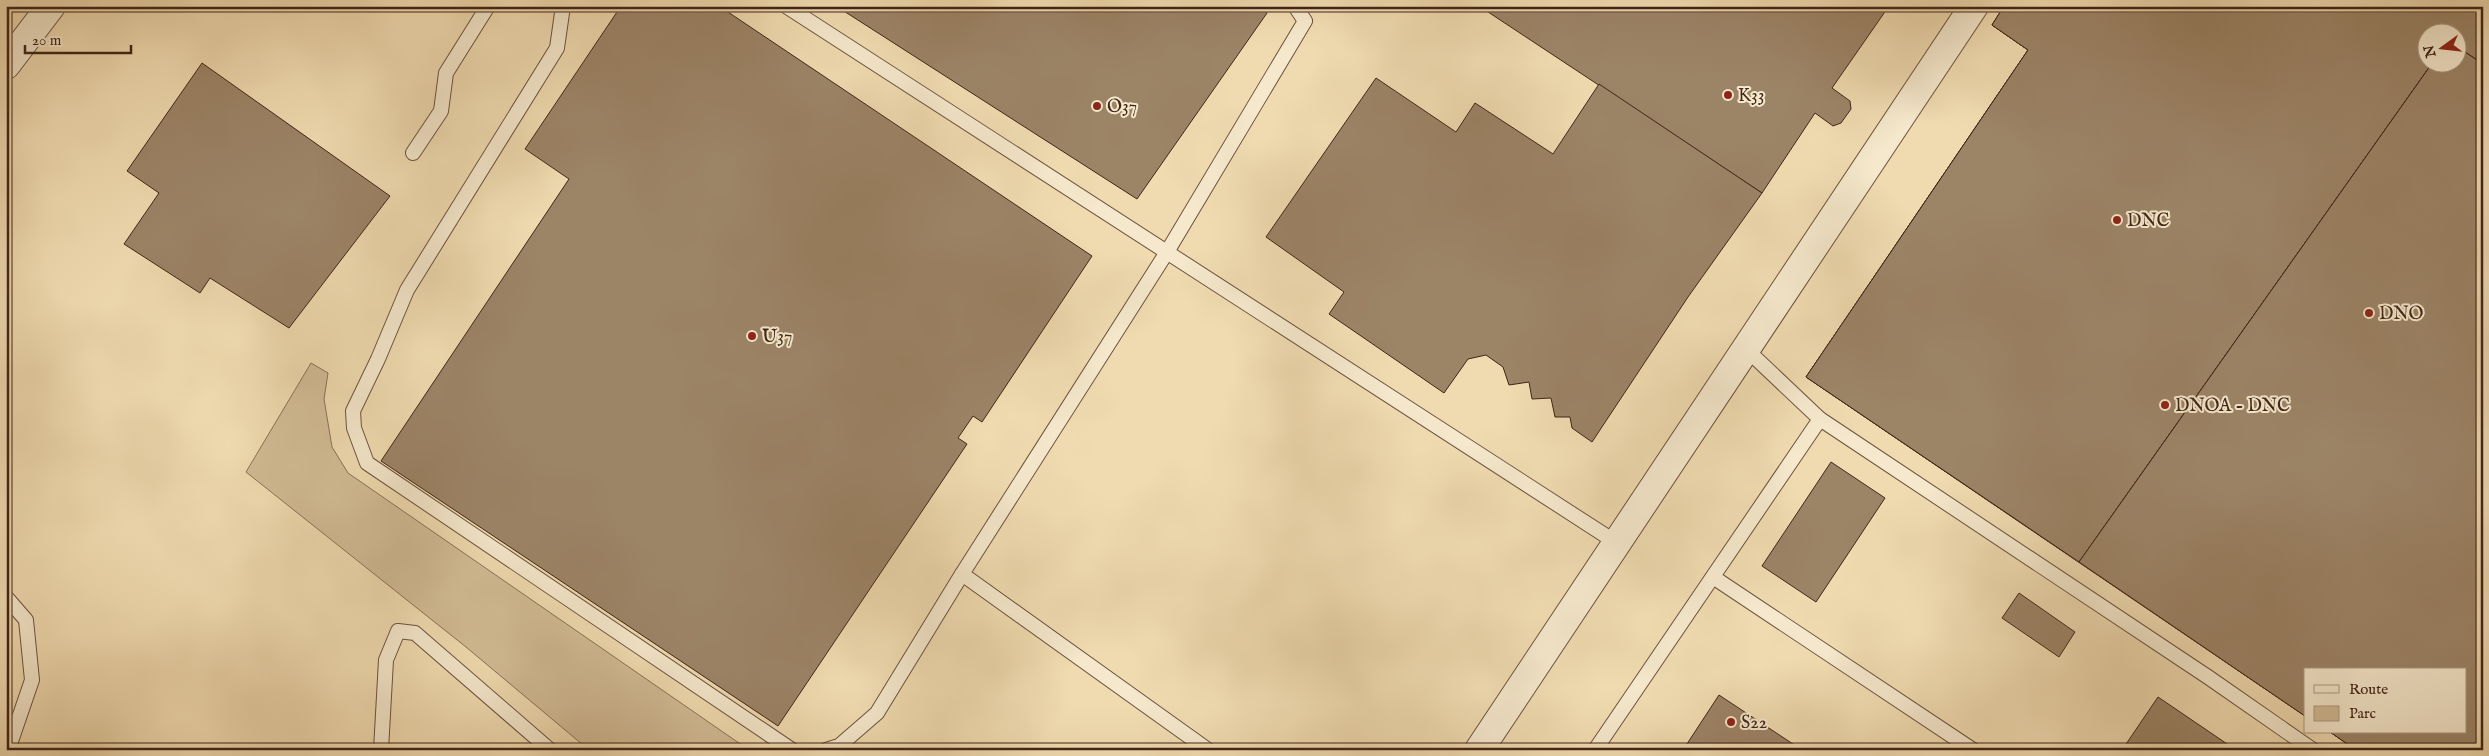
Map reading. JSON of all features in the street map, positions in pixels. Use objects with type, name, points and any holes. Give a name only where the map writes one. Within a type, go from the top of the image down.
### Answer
[{"type":"street","points":[[6,65],[52,6]]},
{"type":"street","points":[[1479,750],[1974,6]]},
{"type":"lane","points":[[413,153],[441,111],[446,73],[488,6]]},
{"type":"lane","points":[[564,6],[557,48],[407,290],[378,359],[353,411],[354,428],[367,463],[792,750]]},
{"type":"lane","points":[[786,6],[1617,543]]},
{"type":"lane","points":[[826,750],[839,746],[877,713],[962,574],[1167,252],[1306,21],[1295,6]]},
{"type":"lane","points":[[1746,349],[1820,419],[2208,677],[2313,750]]},
{"type":"lane","points":[[1595,750],[1820,419]]},
{"type":"lane","points":[[962,574],[1208,750]]},
{"type":"lane","points":[[1713,577],[1973,750]]},
{"type":"lane","points":[[6,597],[26,620],[32,680],[8,750]]},
{"type":"lane","points":[[382,750],[386,660],[398,632],[415,633],[550,750]]},
{"type":"green space","points":[[311,363],[328,373],[324,399],[332,447],[348,473],[749,750],[589,750],[466,647],[246,472]]},
{"type":"building","name":"U37","points":[[621,6],[719,6],[1092,256],[982,422],[973,416],[958,438],[967,444],[778,726],[381,461],[569,179],[525,149]]},
{"type":"building","name":"O37","points":[[836,6],[1256,6],[1267,13],[1137,199]]},
{"type":"building","name":"K33","points":[[1479,6],[1889,6],[1832,88],[1850,101],[1851,109],[1841,123],[1833,126],[1815,113],[1762,193]]},
{"type":"building","name":"DNOA - DNC","points":[[2004,6],[2483,6],[2483,750],[2356,750],[2333,734],[2466,734],[2466,668],[2304,668],[2304,715],[1806,377],[2028,50],[1992,25]]},
{"type":"building","name":"DNC","points":[[2004,6],[2483,6],[2483,64],[2466,53],[2466,22],[2416,22],[2416,72],[2426,72],[2079,562],[1806,377],[2028,50],[1992,25]]},
{"type":"building","name":"DNC","points":[[2004,6],[2483,6],[2483,64],[2466,53],[2466,22],[2416,22],[2416,72],[2426,72],[2079,562],[1806,377],[2028,50],[1992,25]]},
{"type":"building","name":"DNO","points":[[2466,53],[2483,64],[2483,750],[2356,750],[2333,734],[2466,734],[2466,668],[2304,668],[2304,715],[2079,562],[2426,72],[2466,72]]},
{"type":"building","name":"DNO","points":[[2466,53],[2483,64],[2483,750],[2356,750],[2333,734],[2466,734],[2466,668],[2304,668],[2304,715],[2079,562],[2426,72],[2466,72]]},
{"type":"building","points":[[202,63],[390,196],[289,328],[210,278],[200,293],[124,244],[159,193],[127,171]]},
{"type":"building","points":[[1376,78],[1456,132],[1475,103],[1553,154],[1599,84],[1762,193],[1688,297],[1592,442],[1572,428],[1570,417],[1555,417],[1551,398],[1532,399],[1529,382],[1509,385],[1503,367],[1486,355],[1468,359],[1444,393],[1329,314],[1344,292],[1266,237]]},
{"type":"building","points":[[1831,462],[1885,498],[1816,602],[1762,566]]},
{"type":"building","points":[[2019,593],[2075,632],[2059,657],[2002,618]]},
{"type":"building","name":"S22","points":[[1719,695],[1802,750],[1683,750]]},
{"type":"building","points":[[2158,697],[2236,750],[2122,750]]},
{"type":"place","name":"K33","points":[[1728,95]]},
{"type":"place","name":"O37","points":[[1097,106]]},
{"type":"place","name":"DNC","points":[[2117,220]]},
{"type":"place","name":"DNO","points":[[2369,313]]},
{"type":"place","name":"U37","points":[[752,336]]},
{"type":"place","name":"DNOA - DNC","points":[[2165,405]]},
{"type":"place","name":"S22","points":[[1731,722]]}]
